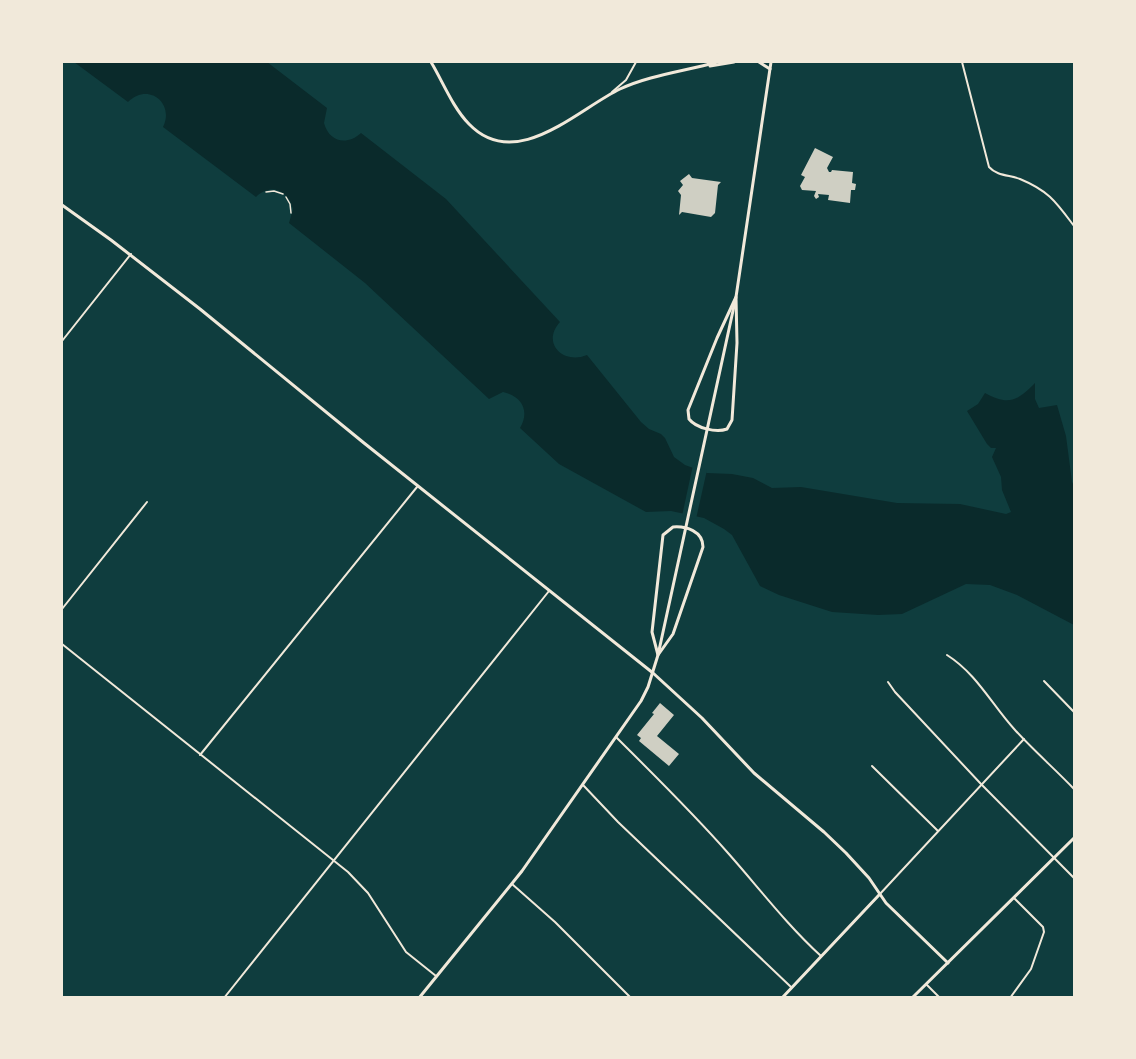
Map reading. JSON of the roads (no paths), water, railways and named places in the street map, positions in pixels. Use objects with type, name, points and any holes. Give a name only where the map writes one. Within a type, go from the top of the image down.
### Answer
[{"type":"street","points":[[431,62],[468,124],[475,130],[497,140],[511,141],[538,137],[629,85],[717,62]]},
{"type":"street","points":[[606,97],[626,80],[636,62]]},
{"type":"street","points":[[702,66],[734,62]]},
{"type":"street","points":[[759,62],[770,69]]},
{"type":"street","points":[[418,998],[512,884],[641,701],[653,673],[736,297],[771,62]]},
{"type":"street","points":[[962,62],[989,167],[996,172],[1019,178],[1049,194],[1074,226]]},
{"type":"street","points":[[62,205],[131,254],[653,673],[702,718],[754,773],[846,853],[869,878],[879,894],[948,963]]},
{"type":"street","points":[[62,341],[131,254]]},
{"type":"street","points":[[736,297],[737,343],[732,420],[727,429],[720,431],[694,425],[689,419],[688,410],[736,297]]},
{"type":"street","points":[[200,755],[418,486]]},
{"type":"street","points":[[62,609],[147,502]]},
{"type":"street","points":[[679,527],[696,532],[702,538],[702,547],[673,634],[658,655],[652,632],[663,536],[668,529],[679,527]]},
{"type":"street","points":[[224,998],[549,591]]},
{"type":"street","points":[[62,644],[358,881],[406,952],[436,976]]},
{"type":"street","points":[[947,656],[960,663],[1014,730],[1074,789]]},
{"type":"street","points":[[1044,681],[1074,712]]},
{"type":"street","points":[[888,682],[981,784],[1074,878]]},
{"type":"street","points":[[616,737],[726,851],[769,899],[795,933],[821,956]]},
{"type":"street","points":[[782,998],[1024,739]]},
{"type":"street","points":[[872,766],[938,831]]},
{"type":"street","points":[[583,785],[618,822],[791,987]]},
{"type":"street","points":[[912,998],[1074,838]]},
{"type":"street","points":[[512,884],[555,922],[631,998]]},
{"type":"street","points":[[1010,998],[1031,969],[1044,932],[1043,927],[1014,898]]},
{"type":"street","points":[[926,984],[940,998]]},
{"type":"water","points":[[74,62],[267,62],[327,108],[324,123],[334,138],[350,140],[361,133],[446,199],[560,322],[553,337],[557,350],[570,357],[587,355],[641,422],[665,438],[674,457],[685,465],[707,473],[753,478],[772,488],[801,487],[897,503],[960,504],[1006,514],[1011,512],[1002,490],[1001,477],[992,457],[996,448],[991,448],[987,444],[967,411],[978,404],[985,393],[1000,399],[1012,400],[1018,398],[1035,383],[1035,399],[1039,408],[1057,405],[1066,436],[1074,486],[1074,625],[1017,595],[990,585],[966,584],[902,614],[878,615],[832,612],[779,595],[760,586],[732,535],[724,529],[704,518],[671,511],[646,512],[559,464],[520,428],[524,410],[515,397],[503,392],[489,399],[365,283],[289,223],[293,209],[291,202],[283,193],[267,190],[256,197],[163,127],[166,118],[165,110],[158,98],[144,94],[128,102]]}]
